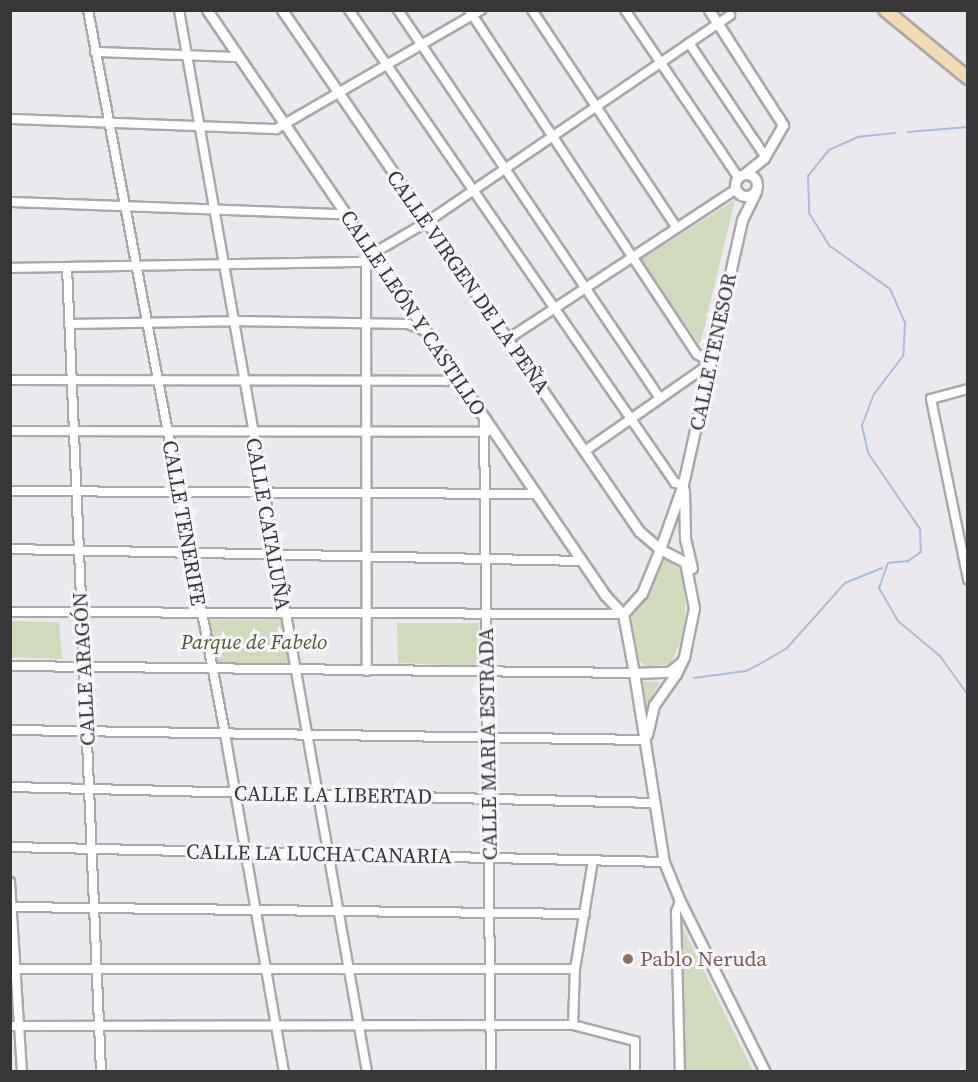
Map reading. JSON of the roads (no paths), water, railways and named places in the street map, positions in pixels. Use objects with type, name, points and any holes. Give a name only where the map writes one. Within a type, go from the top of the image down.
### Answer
[{"type":"main road","points":[[885,10],[968,78]]},
{"type":"street","name":"CALLE TENERIFE","points":[[88,10],[225,734],[284,1071]]},
{"type":"street","name":"CALLE CATALUÑA","points":[[179,10],[284,614],[309,734],[367,1071]]},
{"type":"street","name":"CALLE LEÓN Y CASTILLO","points":[[207,10],[605,595],[623,614]]},
{"type":"street","name":"CALLE VIRGEN DE LA PEÑA","points":[[282,10],[644,536],[660,549],[684,562],[694,601]]},
{"type":"street","points":[[349,10],[675,483],[683,484]]},
{"type":"street","points":[[398,10],[660,398]]},
{"type":"street","points":[[10,119],[276,129],[285,126],[387,66],[470,13],[481,10]]},
{"type":"street","points":[[532,10],[676,227]]},
{"type":"street","points":[[625,10],[741,176]]},
{"type":"street","points":[[709,10],[782,122],[782,133],[765,157],[741,176]]},
{"type":"street","points":[[470,13],[697,354],[711,363],[585,451]]},
{"type":"street","points":[[367,671],[366,262],[372,254],[427,222],[730,15]]},
{"type":"street","points":[[688,43],[765,157]]},
{"type":"street","points":[[95,52],[238,57]]},
{"type":"street","name":"CALLE TENESOR","points":[[623,614],[642,592],[683,484],[742,220],[757,188],[765,157]]},
{"type":"street","points":[[508,339],[676,227],[737,191],[746,196],[757,188],[753,176],[741,176]]},
{"type":"street","name":"CALLE TENESOR","points":[[741,176],[737,191],[742,220]]},
{"type":"street","points":[[10,201],[345,214]]},
{"type":"street","points":[[10,268],[366,262]]},
{"type":"street","name":"CALLE ARAGÓN","points":[[67,267],[101,1071]]},
{"type":"street","points":[[69,324],[233,321],[408,324],[425,331]]},
{"type":"street","points":[[10,380],[446,381],[454,374]]},
{"type":"street","points":[[968,389],[931,399],[968,579]]},
{"type":"street","name":"CALLE MARIA ESTRADA","points":[[484,417],[487,432],[488,492],[491,1071]]},
{"type":"street","points":[[10,431],[487,432]]},
{"type":"street","name":"CALLE TENESOR","points":[[683,484],[694,601]]},
{"type":"street","points":[[10,490],[537,494]]},
{"type":"street","points":[[644,536],[659,538],[674,508]]},
{"type":"street","points":[[10,549],[487,557],[582,561]]},
{"type":"street","points":[[603,615],[607,607],[605,595]]},
{"type":"street","points":[[646,740],[654,705],[682,662],[691,630],[694,601]]},
{"type":"street","points":[[10,612],[623,614],[646,740],[664,862],[680,902],[765,1071]]},
{"type":"street","points":[[10,666],[634,673],[669,672],[682,662]]},
{"type":"street","points":[[10,730],[646,740]]},
{"type":"street","name":"CALLE LA LIBERTAD","points":[[10,787],[655,803]]},
{"type":"street","name":"CALLE LA LUCHA CANARIA","points":[[10,847],[664,862]]},
{"type":"street","points":[[573,1025],[575,969],[593,860]]},
{"type":"street","points":[[10,882],[13,969],[20,1026],[22,1071]]},
{"type":"street","points":[[680,902],[676,924],[680,1071]]},
{"type":"street","points":[[11,908],[585,914]]},
{"type":"street","points":[[13,969],[266,967],[575,969]]},
{"type":"street","points":[[10,1026],[573,1025],[635,1041],[635,1071]]},
{"type":"waterway","points":[[908,132],[968,127]]},
{"type":"waterway","points":[[895,133],[858,137],[829,150],[808,176],[809,213],[830,246],[890,289],[905,323],[903,356],[874,394],[862,426],[868,453],[920,529],[921,552],[908,561],[888,563],[879,588],[898,621],[940,656],[968,695]]},
{"type":"waterway","points":[[694,678],[746,671],[786,649],[845,583],[882,568]]},
{"type":"place","name":"Pablo Neruda","points":[[628,959]]},
{"type":"park label","name":"Parque de Fabelo","points":[[254,642]]}]
